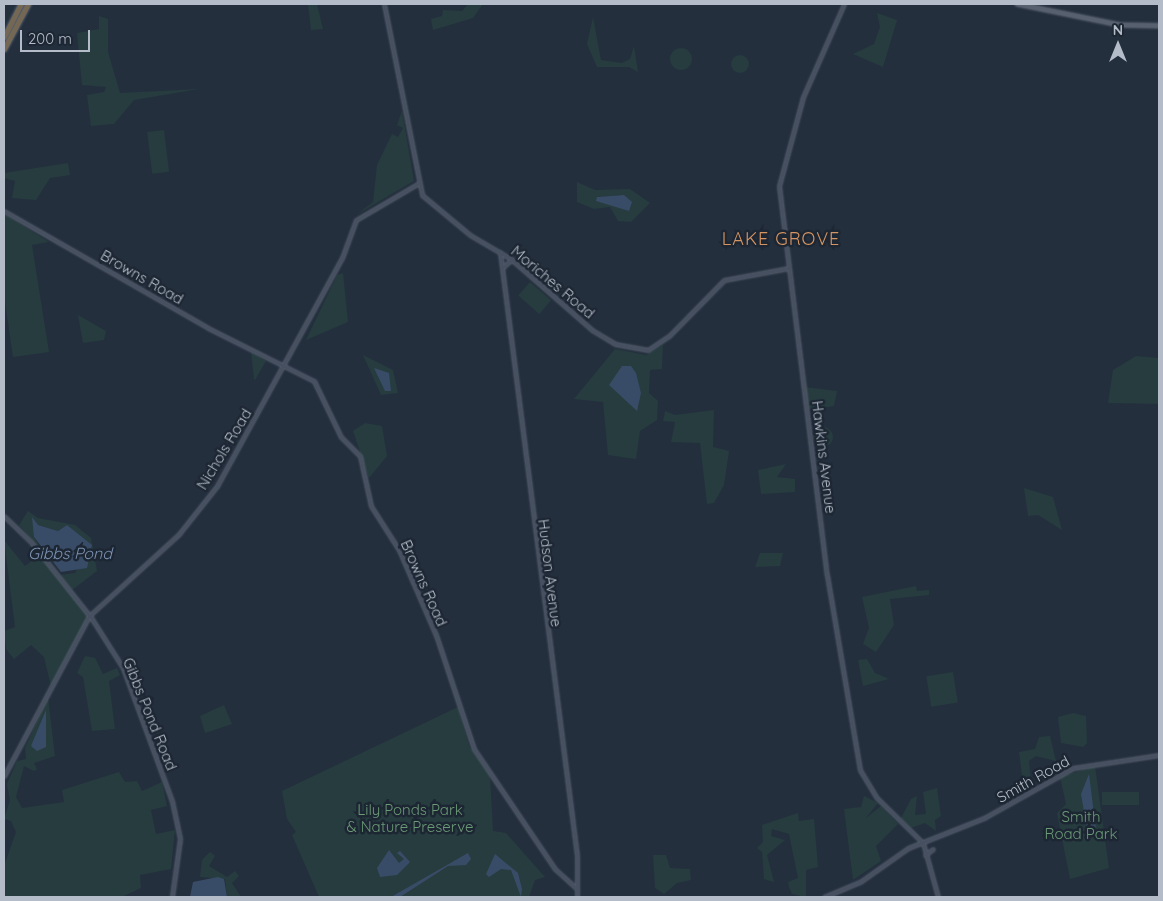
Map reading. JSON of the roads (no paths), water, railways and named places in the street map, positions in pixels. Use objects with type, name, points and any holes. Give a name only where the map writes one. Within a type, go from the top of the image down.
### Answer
[{"type":"highway","points":[[4,37],[21,4]]},
{"type":"highway","points":[[4,50],[28,4]]},
{"type":"main road","points":[[1017,4],[1120,25],[1159,26]]},
{"type":"street","name":"Moriches Road","points":[[384,4],[422,195],[448,218],[512,260],[592,330],[638,352],[662,342],[731,276],[789,268]]},
{"type":"street","name":"Hawkins Avenue","points":[[844,4],[804,97],[781,167],[789,268],[827,576],[860,770],[877,798],[923,843]]},
{"type":"street","name":"Nichols Road","points":[[4,776],[89,616],[154,552],[180,534],[218,486],[342,258],[356,220],[419,183]]},
{"type":"street","name":"Browns Road","points":[[4,211],[208,328],[314,381],[341,437],[360,456],[372,506],[399,550],[436,635],[474,749],[555,869],[577,889]]},
{"type":"street","name":"Hudson Avenue","points":[[500,252],[577,856],[577,897]]},
{"type":"street","points":[[502,272],[503,264],[512,260]]},
{"type":"street","name":"Gibbs Pond Road","points":[[4,516],[31,542],[89,616],[123,668],[172,801],[180,839],[172,897]]},
{"type":"street","name":"Smith Road","points":[[824,897],[860,882],[891,858],[984,818],[1073,768],[1159,755]]},
{"type":"street","points":[[923,843],[925,856],[938,897]]},
{"type":"street","points":[[925,856],[933,849]]},
{"type":"water","points":[[624,195],[632,202],[629,211],[596,201],[597,197]]},
{"type":"water","points":[[622,366],[631,366],[636,373],[641,393],[637,411],[609,385]]},
{"type":"water","points":[[374,368],[389,373],[391,391],[385,391]]},
{"type":"water","name":"Gibbs Pond","points":[[32,517],[38,525],[58,531],[67,525],[92,545],[87,568],[61,572],[34,537]]},
{"type":"water","points":[[46,710],[46,747],[37,751],[31,746]]},
{"type":"water","points":[[1089,774],[1096,830],[1088,835],[1081,794]]},
{"type":"water","points":[[389,850],[399,863],[404,859],[397,853],[400,851],[410,862],[397,875],[380,877],[377,868]]},
{"type":"water","points":[[468,853],[471,859],[466,865],[448,866],[400,897],[391,897]]},
{"type":"water","points":[[495,854],[518,873],[522,889],[521,897],[511,870],[501,869],[489,877],[486,874]]},
{"type":"water","points":[[218,877],[224,879],[227,897],[190,897],[193,882]]},
{"type":"district","name":"LAKE GROVE","points":[[781,239]]},
{"type":"park label","name":"Lily Ponds Park & Nature Preserve","points":[[410,818]]},
{"type":"park label","name":"Smith Road Park","points":[[1081,824]]}]
